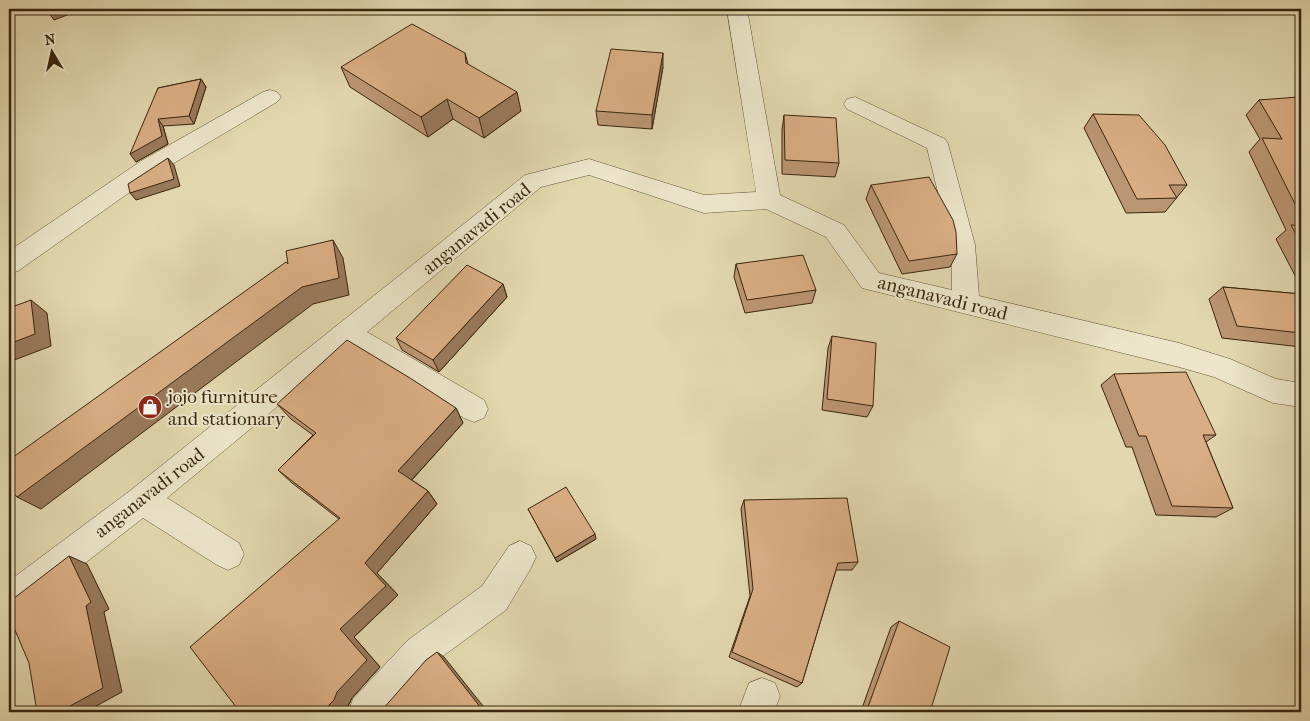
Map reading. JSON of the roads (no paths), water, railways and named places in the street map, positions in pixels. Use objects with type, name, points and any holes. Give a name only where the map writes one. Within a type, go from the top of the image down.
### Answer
[{"type":"street","points":[[737,9],[768,200]]},
{"type":"street","points":[[9,264],[149,167],[270,97]]},
{"type":"street","points":[[855,104],[937,144],[963,245],[966,304]]},
{"type":"street","name":"anganavadi road","points":[[9,601],[142,500],[533,181],[589,167],[704,204],[768,200],[835,231],[871,281],[1179,355],[1220,368],[1274,391],[1301,395]]},
{"type":"street","points":[[346,333],[474,408]]},
{"type":"street","points":[[142,500],[228,554]]},
{"type":"street","points":[[366,712],[420,652],[494,598],[520,557]]},
{"type":"place","name":"jojo furniture and stationary","points":[[150,407]]}]
